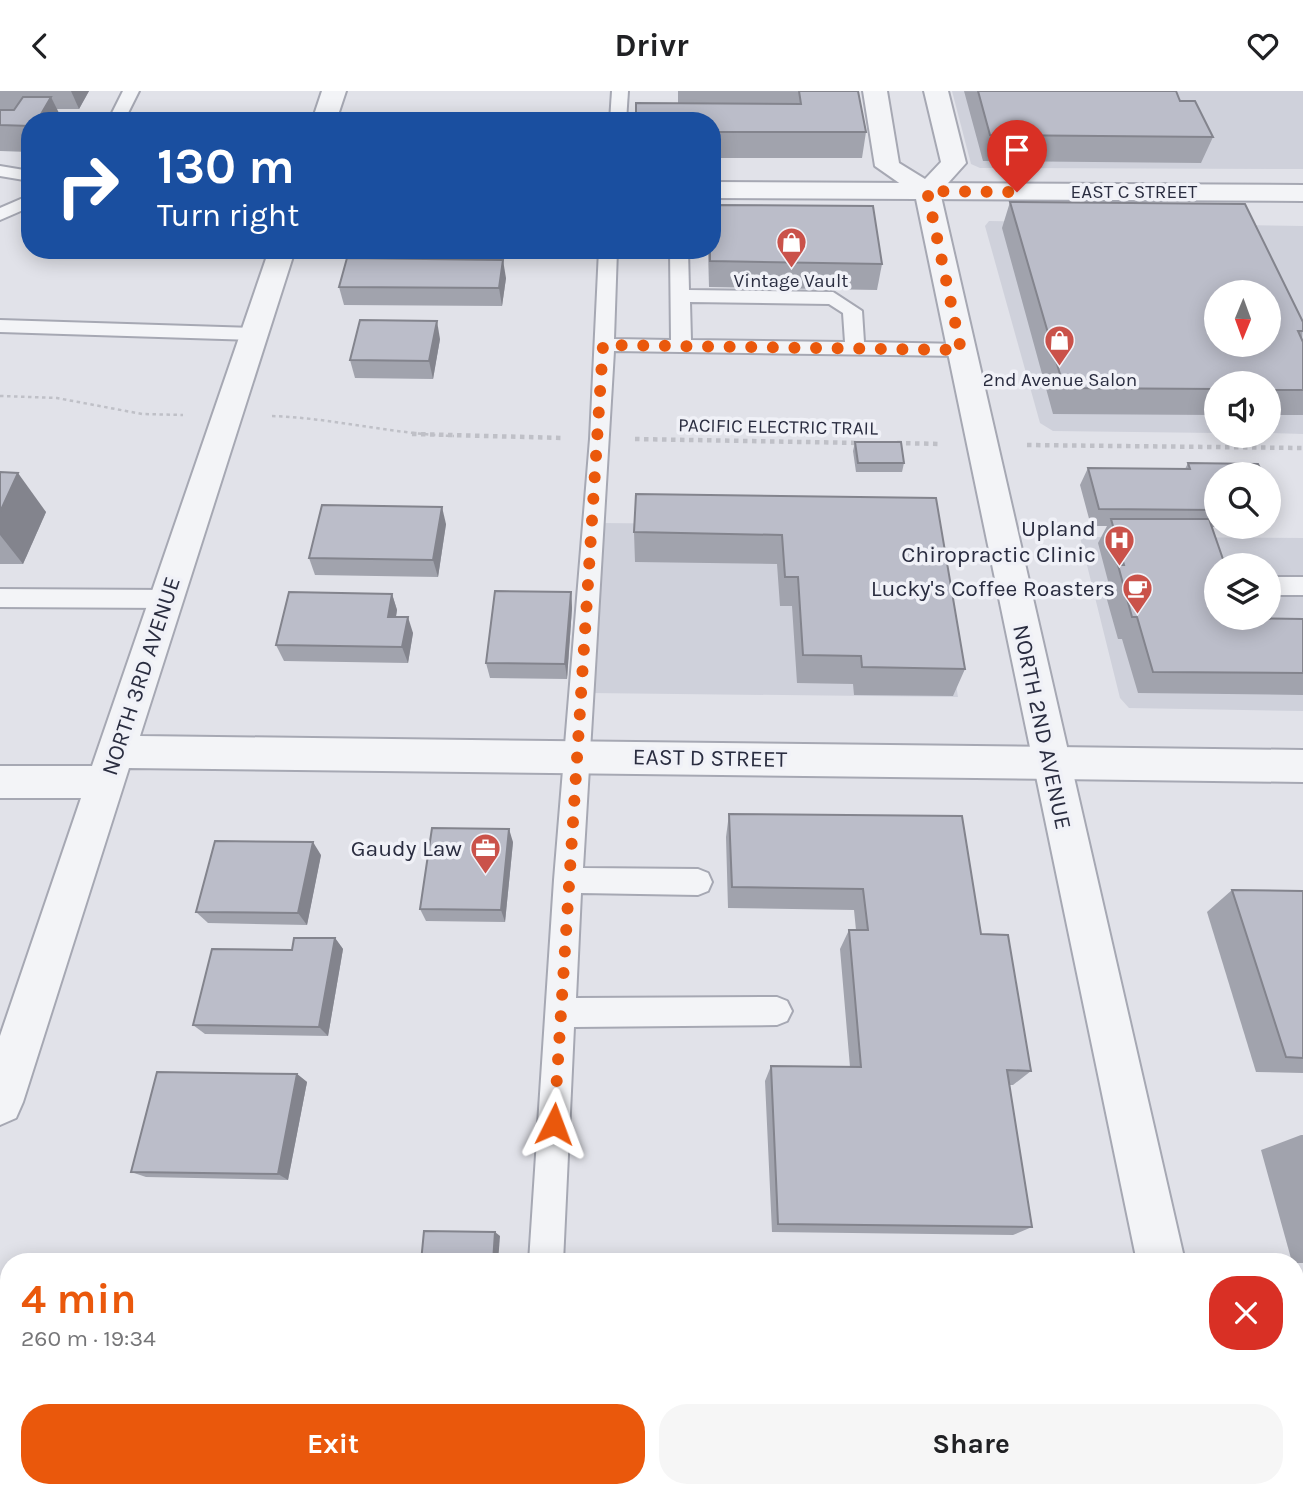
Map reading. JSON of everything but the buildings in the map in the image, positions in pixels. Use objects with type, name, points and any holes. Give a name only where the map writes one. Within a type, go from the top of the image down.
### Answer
[{"type":"street","points":[[327,112],[334,91]]},
{"type":"street","points":[[875,91],[887,166],[927,191],[954,163],[936,91]]},
{"type":"street","name":"EAST C STREET","points":[[721,190],[1303,193]]},
{"type":"street","name":"NORTH 2ND AVENUE","points":[[927,191],[1050,764],[1159,1253]]},
{"type":"street","name":"NORTH 3RD AVENUE","points":[[0,1102],[279,259]]},
{"type":"street","name":"EAST D STREET","points":[[0,782],[111,767],[576,755],[1303,766]]},
{"type":"lane","points":[[120,112],[131,91]]},
{"type":"lane","points":[[619,112],[620,91]]},
{"type":"lane","points":[[0,171],[21,174]]},
{"type":"lane","points":[[1233,193],[1244,216]]},
{"type":"lane","points":[[0,215],[21,204]]},
{"type":"lane","points":[[547,1253],[576,755],[600,439],[608,259]]},
{"type":"lane","points":[[679,259],[681,346]]},
{"type":"lane","points":[[679,296],[833,298],[852,311],[855,349]]},
{"type":"lane","points":[[0,326],[254,334]]},
{"type":"lane","points":[[603,345],[961,350]]},
{"type":"lane","points":[[1281,586],[1303,586]]},
{"type":"lane","points":[[0,598],[166,599]]},
{"type":"lane","points":[[568,880],[698,881]]},
{"type":"lane","points":[[560,1013],[777,1011]]},
{"type":"path","points":[[0,396],[57,398],[142,414],[187,415]]},
{"type":"path","points":[[279,416],[312,417],[418,435],[573,438]]},
{"type":"path","name":"PACIFIC ELECTRIC TRAIL","points":[[625,439],[871,443]]},
{"type":"path","name":"PACIFIC ELECTRIC TRAIL","points":[[884,443],[931,443]]},
{"type":"path","points":[[1039,445],[1303,448]]},
{"type":"shaded area","points":[[952,91],[1303,91],[1303,169],[980,168],[971,164]]},
{"type":"shaded area","points":[[989,221],[1303,226],[1303,434],[1281,433],[1281,371],[1204,371],[1204,433],[1053,431],[1040,423],[985,226]]},
{"type":"shaded area","points":[[599,523],[930,526],[958,697],[590,693]]},
{"type":"shaded area","points":[[1080,537],[1303,538],[1303,711],[1129,708],[1120,698]]},
{"type":"place","name":"Vintage Vault","points":[[791,269]]},
{"type":"place","name":"2nd Avenue Salon","points":[[1060,368]]},
{"type":"place","name":"Upland Chiropractic Clinic","points":[[1119,568]]},
{"type":"place","name":"Lucky's Coffee Roasters","points":[[1138,615]]},
{"type":"place","name":"Gaudy Law","points":[[485,875]]},
{"type":"route","points":[[554,1124],[576,755],[600,439],[603,345],[961,350],[927,191],[1017,192]]}]
